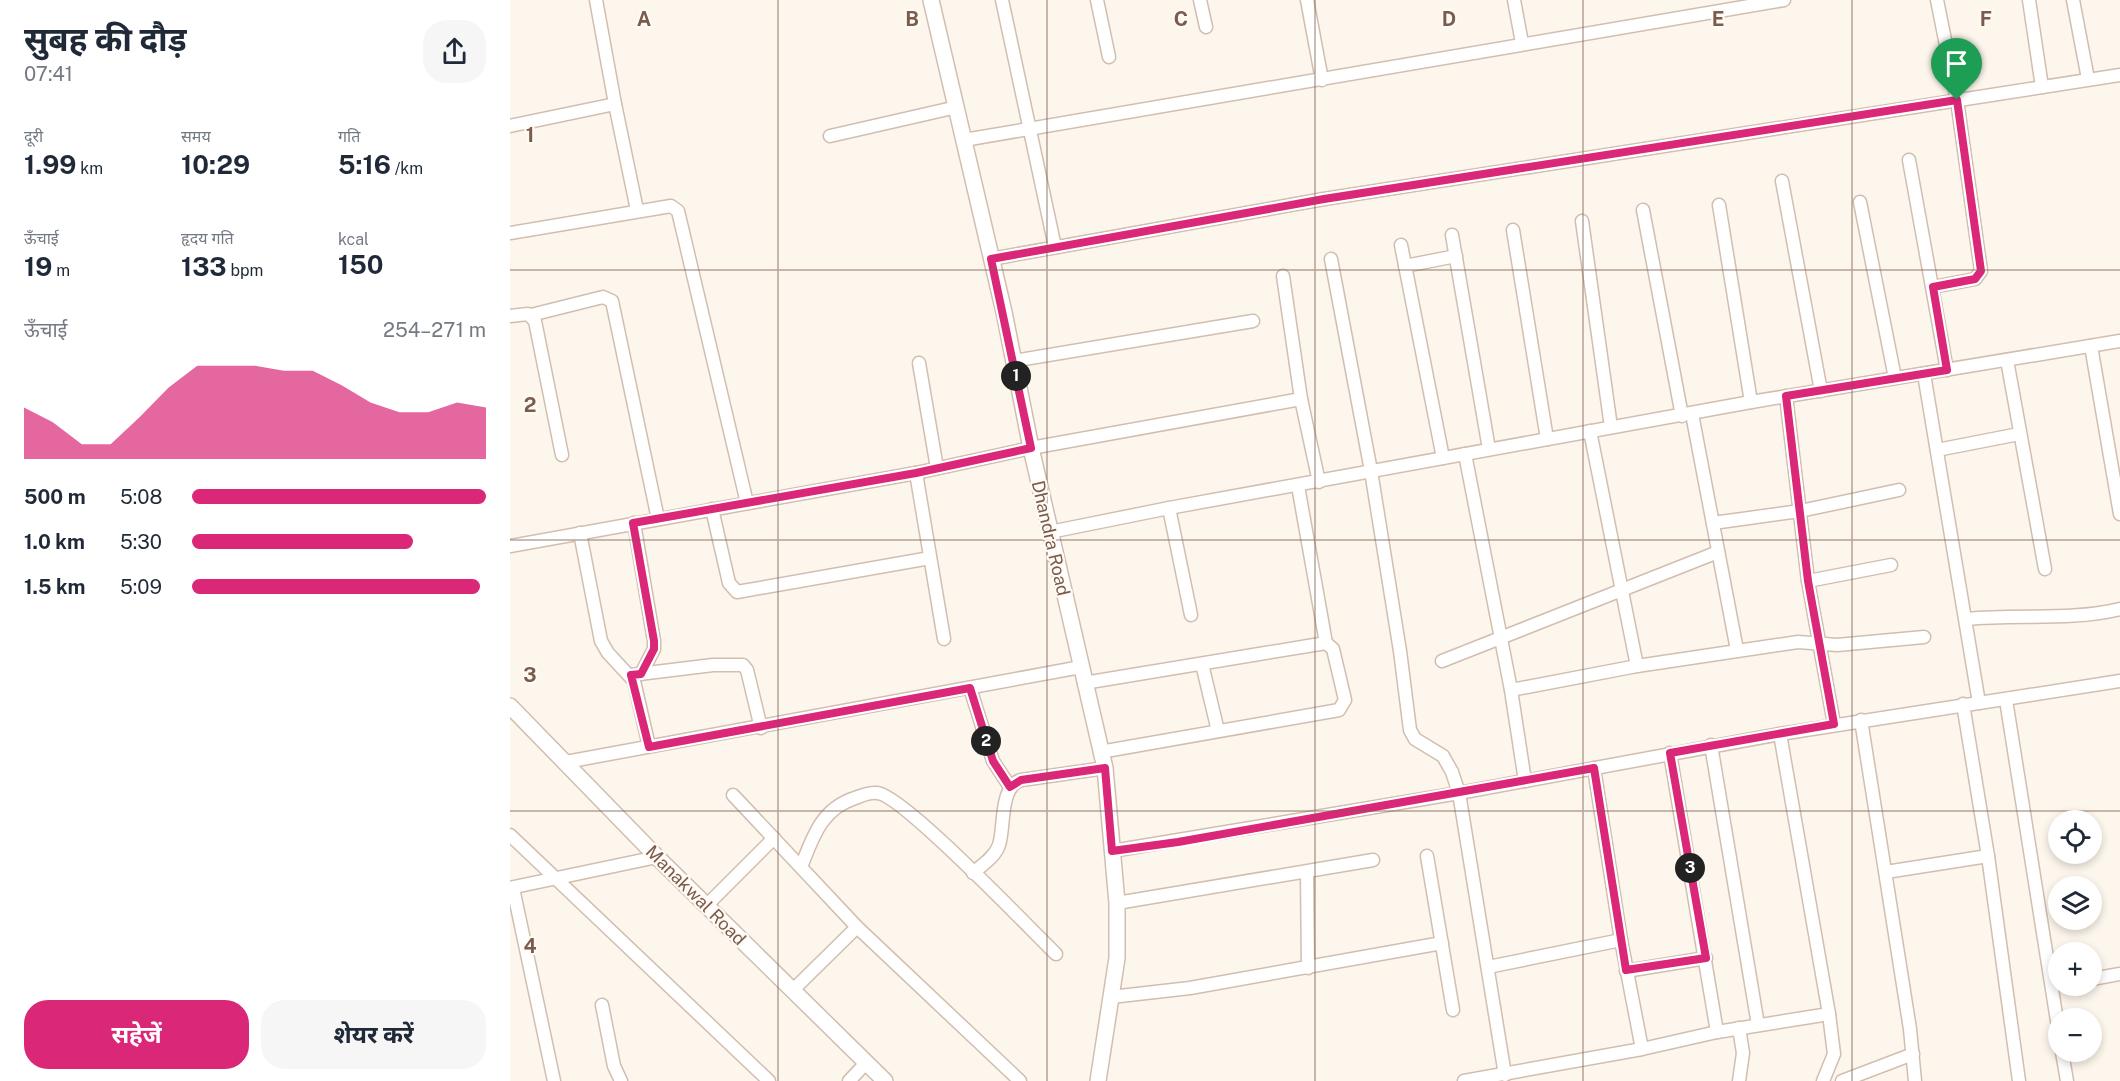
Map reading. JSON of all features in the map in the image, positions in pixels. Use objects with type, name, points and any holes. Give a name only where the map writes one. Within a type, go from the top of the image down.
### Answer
[{"type":"street","points":[[596,0],[637,210]]},
{"type":"street","name":"Dhandra Road","points":[[932,0],[1031,448],[1105,768],[1117,903],[1117,958],[1098,1081]]},
{"type":"street","points":[[1002,0],[1055,247]]},
{"type":"street","points":[[1096,0],[1108,57]]},
{"type":"street","points":[[1200,0],[1206,27]]},
{"type":"street","points":[[1307,0],[1322,80]]},
{"type":"street","points":[[1514,0],[1522,43]]},
{"type":"street","points":[[1933,287],[1975,279],[1981,271],[1957,100],[1937,0]]},
{"type":"street","points":[[2029,0],[2042,87]]},
{"type":"street","points":[[2073,0],[2088,79]]},
{"type":"street","points":[[964,140],[1776,1]]},
{"type":"street","points":[[991,259],[1324,199],[2120,75]]},
{"type":"street","points":[[510,126],[615,104]]},
{"type":"street","points":[[831,136],[957,107]]},
{"type":"street","points":[[1909,160],[1947,370]]},
{"type":"street","points":[[1782,181],[1821,391]]},
{"type":"street","points":[[1860,202],[1895,378]]},
{"type":"street","points":[[1719,205],[1751,402]]},
{"type":"street","points":[[510,233],[671,206],[680,216],[747,503]]},
{"type":"street","points":[[1642,210],[1713,523],[1737,650]]},
{"type":"street","points":[[1582,221],[1611,427]]},
{"type":"street","points":[[1513,230],[1546,439]]},
{"type":"street","points":[[1452,235],[1489,449]]},
{"type":"street","points":[[1401,245],[1443,458]]},
{"type":"street","points":[[1405,266],[1456,256]]},
{"type":"street","points":[[1331,259],[1371,471],[1400,651],[1410,730],[1415,740],[1443,756],[1452,772],[1459,793],[1505,1075]]},
{"type":"street","points":[[1283,276],[1301,399],[1319,482]]},
{"type":"street","points":[[510,316],[531,315],[603,297],[612,301],[658,519]]},
{"type":"street","points":[[531,315],[535,321],[562,455]]},
{"type":"street","points":[[1013,362],[1253,321]]},
{"type":"street","points":[[1050,532],[1169,508],[1751,402],[2120,341]]},
{"type":"street","points":[[2091,346],[2120,514]]},
{"type":"street","points":[[2007,360],[2045,568]]},
{"type":"street","points":[[919,363],[937,468]]},
{"type":"street","points":[[1924,374],[1967,619],[1979,703]]},
{"type":"street","points":[[1786,396],[1808,581],[1834,724]]},
{"type":"street","points":[[510,546],[916,473],[1031,448],[1301,399]]},
{"type":"street","points":[[1590,431],[1637,666]]},
{"type":"street","points":[[1937,450],[2019,434]]},
{"type":"street","points":[[1465,454],[1511,690],[1526,781]]},
{"type":"street","points":[[916,473],[944,639]]},
{"type":"street","points":[[1100,752],[1342,708],[1345,700],[1334,649],[1326,642],[1298,486]]},
{"type":"street","points":[[1713,523],[1800,511],[1899,490]]},
{"type":"street","points":[[1169,508],[1191,615]]},
{"type":"street","points":[[712,509],[729,583],[737,592],[930,558]]},
{"type":"street","points":[[633,523],[654,641],[654,649],[636,674]]},
{"type":"street","points":[[580,533],[601,641],[608,653],[636,674],[649,747]]},
{"type":"street","points":[[1442,661],[1718,552]]},
{"type":"street","points":[[1808,581],[1891,565]]},
{"type":"street","points":[[1967,619],[2020,616],[2072,617],[2120,609]]},
{"type":"street","points":[[1511,690],[1737,650],[1818,641],[1837,645],[1924,637]]},
{"type":"street","points":[[1084,683],[1326,642]]},
{"type":"street","points":[[1202,664],[1218,731]]},
{"type":"street","points":[[636,674],[713,665],[743,665],[747,670],[761,728]]},
{"type":"street","points":[[567,762],[761,728],[1081,667]]},
{"type":"street","points":[[1112,851],[1459,793],[1834,724],[1963,704],[2006,700],[2120,681]]},
{"type":"street","points":[[970,688],[993,761],[1010,787],[999,848],[973,873]]},
{"type":"street","points":[[2006,700],[2055,1008]]},
{"type":"street","points":[[1963,704],[1988,856],[2019,1081]]},
{"type":"street","name":"Manakwal Road","points":[[510,706],[657,857],[885,1081]]},
{"type":"street","points":[[1861,720],[1886,872],[1915,1081]]},
{"type":"street","points":[[1780,734],[1834,1051],[1822,1081]]},
{"type":"street","points":[[1711,745],[1758,1025]]},
{"type":"street","points":[[1670,753],[1717,1032]]},
{"type":"street","points":[[1010,787],[1021,780],[1105,768]]},
{"type":"street","points":[[1594,768],[1626,970],[1642,1049]]},
{"type":"street","points":[[801,867],[818,825],[827,813],[849,800],[875,792],[892,798],[924,825],[1056,954]]},
{"type":"street","points":[[733,795],[857,927],[1020,1081]]},
{"type":"street","points":[[510,835],[769,1081]]},
{"type":"street","points":[[706,906],[774,838]]},
{"type":"street","points":[[1427,856],[1453,1010]]},
{"type":"street","points":[[1886,872],[1988,856]]},
{"type":"street","points":[[554,1081],[512,888],[657,857]]},
{"type":"street","points":[[1117,903],[1308,873],[1373,860]]},
{"type":"street","points":[[1308,873],[1308,968]]},
{"type":"street","points":[[792,991],[857,927]]},
{"type":"street","points":[[1488,967],[1621,940]]},
{"type":"street","points":[[1111,997],[1190,988],[1442,943]]},
{"type":"street","points":[[1626,970],[1706,958]]},
{"type":"street","points":[[2102,977],[2120,974]]},
{"type":"street","points":[[602,1005],[614,1066],[621,1081]]},
{"type":"street","points":[[1464,1081],[1642,1049],[1717,1032],[1829,1014]]},
{"type":"street","points":[[1739,1081],[1743,1059],[1740,1028]]},
{"type":"street","points":[[1829,1065],[1844,1080],[1913,1054]]},
{"type":"street","points":[[2064,1062],[2067,1081]]},
{"type":"street","points":[[849,1081],[866,1063]]},
{"type":"route","points":[[1957,100],[1981,271],[1975,279],[1933,287],[1947,370],[1786,396],[1808,581],[1834,724],[1670,753],[1706,958],[1626,970],[1594,768],[1178,842],[1112,851],[1105,768],[1021,780],[1010,787],[993,761],[970,688],[649,747],[631,675],[641,674],[654,649],[633,523],[916,473],[1031,448],[991,259],[1324,199],[1957,100]]}]
